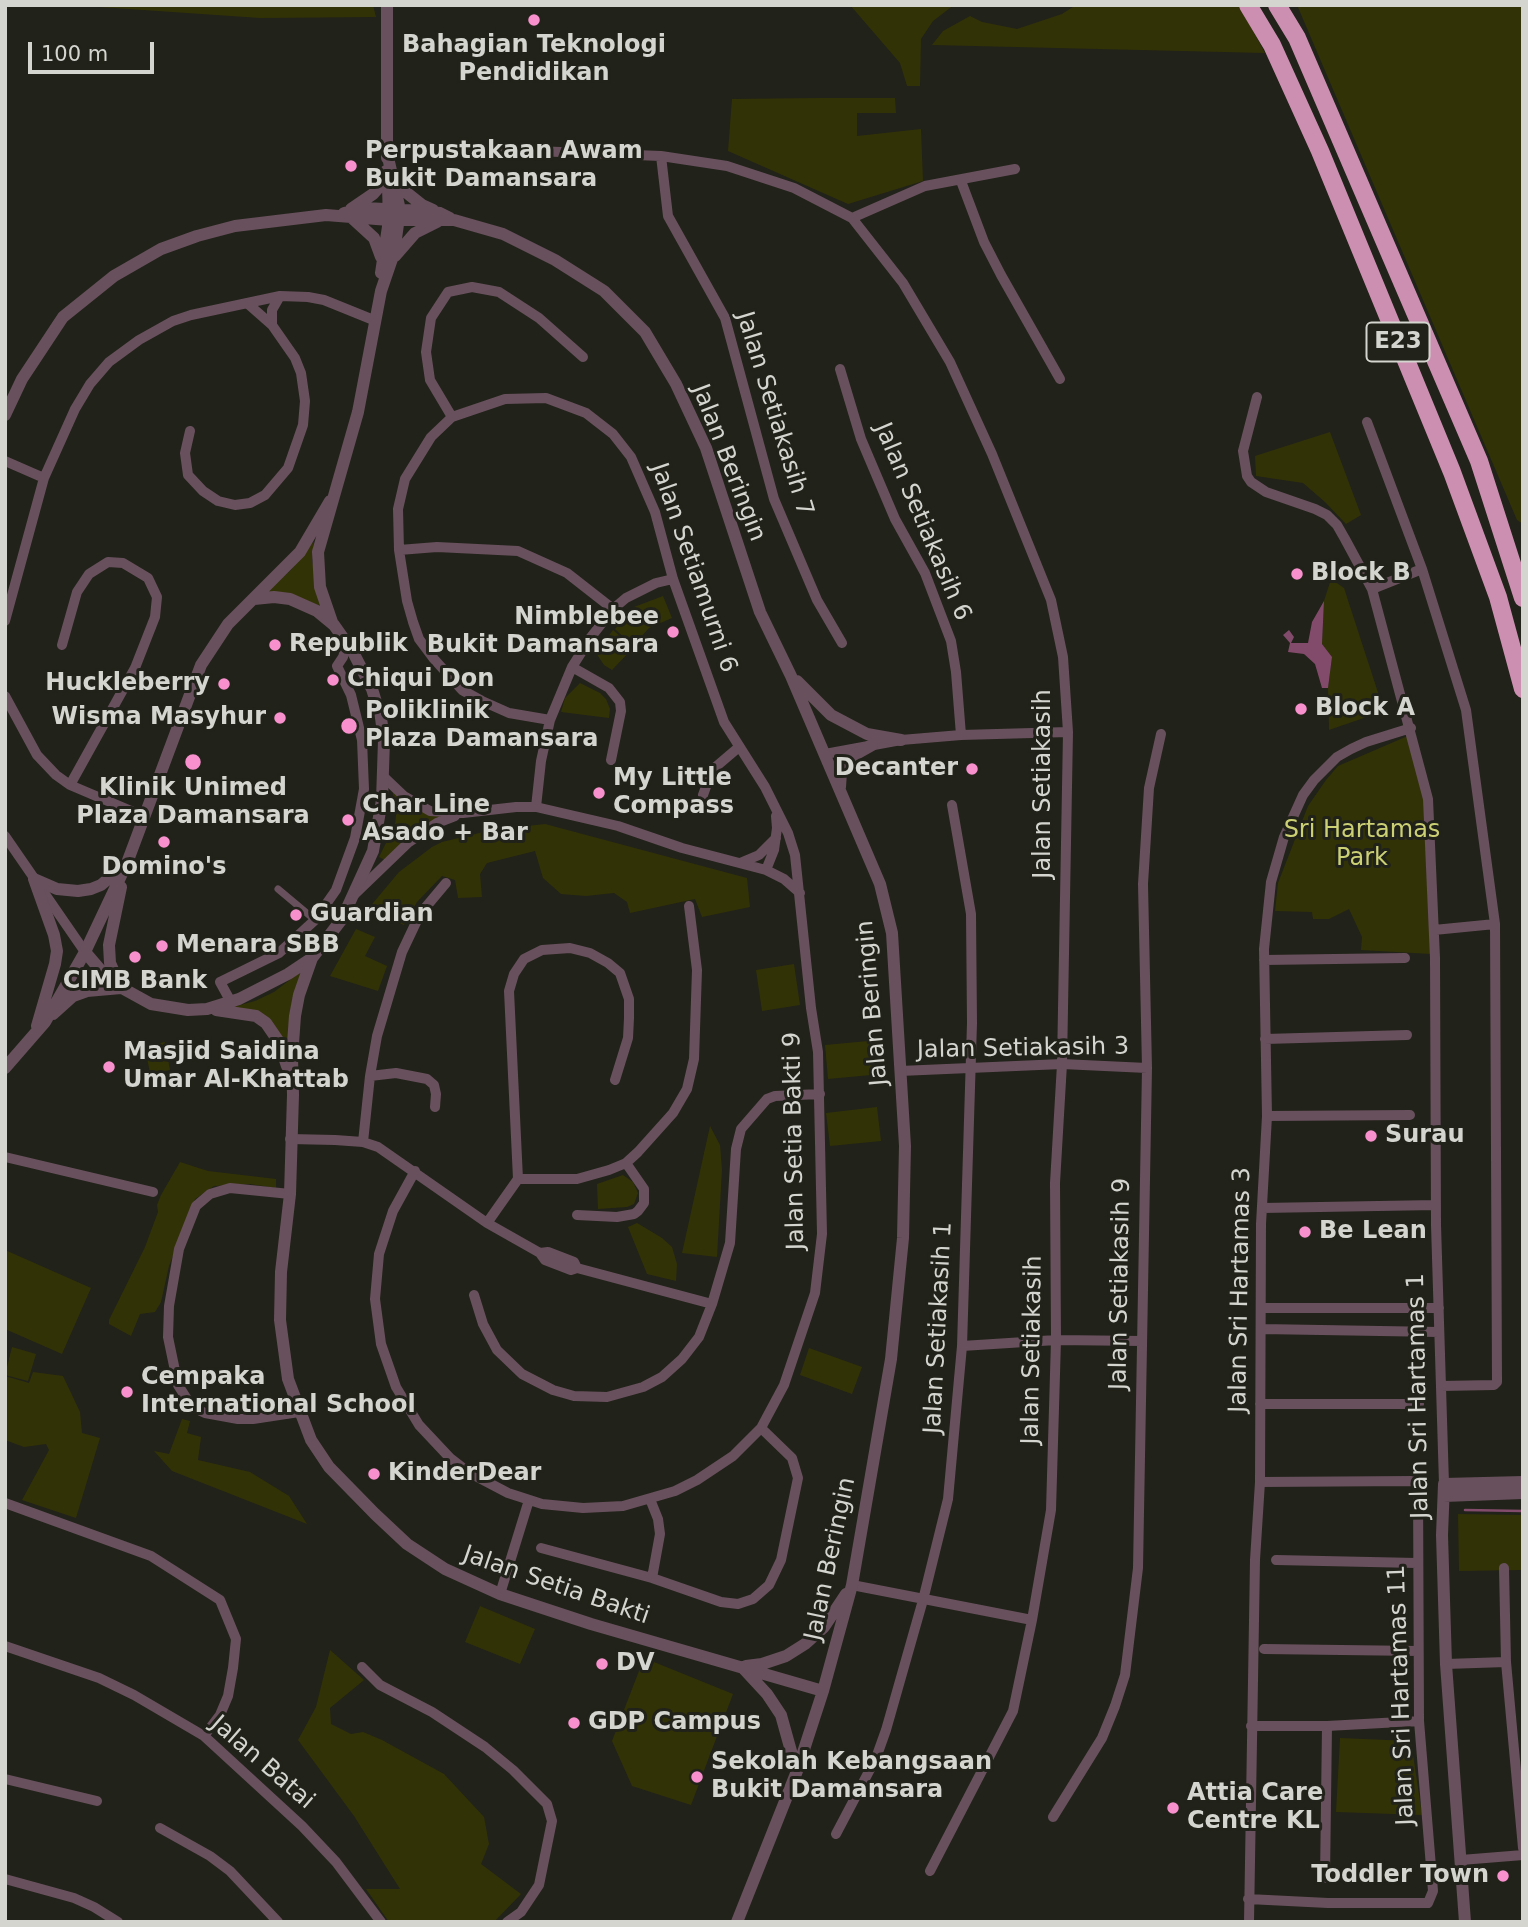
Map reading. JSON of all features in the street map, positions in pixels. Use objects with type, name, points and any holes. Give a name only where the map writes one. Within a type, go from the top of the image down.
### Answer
[{"type":"highway","name":"E23","points":[[1248,5],[1272,46],[1320,151],[1452,472],[1499,597],[1523,688]]},
{"type":"highway","name":"E23","points":[[1277,5],[1297,38],[1479,461],[1523,597]]},
{"type":"street","points":[[312,958],[342,919],[373,851],[384,776],[385,747],[381,718],[372,689],[334,625],[317,572],[318,552],[330,501],[358,412],[394,215],[385,107],[387,5]]},
{"type":"street","name":"Jalan Setiakasih","points":[[460,148],[661,156],[727,166],[794,188],[852,218],[903,283],[950,362],[992,454],[1051,600],[1063,657],[1068,732],[1062,1064],[1055,1183],[1056,1340],[1051,1510],[1013,1711],[930,1871]]},
{"type":"street","name":"Jalan Setiakasih 7","points":[[661,156],[668,216],[725,318],[774,499],[817,600],[842,643]]},
{"type":"street","points":[[852,218],[925,186],[1015,169]]},
{"type":"street","points":[[386,262],[374,238],[345,214],[373,194],[389,170]]},
{"type":"street","points":[[389,170],[407,193],[445,218]]},
{"type":"street","points":[[961,181],[984,242],[1060,379]]},
{"type":"street","name":"Jalan Beringin","points":[[5,415],[22,379],[63,317],[114,276],[161,249],[197,236],[236,226],[345,214],[365,208],[394,215],[445,218],[503,234],[555,260],[604,291],[645,332],[676,384],[706,449],[760,612],[792,676],[880,884],[892,933],[905,1146],[903,1238],[891,1359],[852,1584],[823,1691],[797,1771],[737,1922]]},
{"type":"street","points":[[386,262],[415,233],[445,218]]},
{"type":"street","points":[[452,417],[430,380],[426,352],[431,318],[448,292],[472,287],[499,292],[539,318],[583,356]]},
{"type":"street","points":[[5,621],[44,478],[75,409],[90,384],[109,362],[139,340],[173,321],[280,296],[308,296],[324,300],[376,321]]},
{"type":"street","points":[[272,325],[272,310],[280,296]]},
{"type":"street","points":[[190,431],[185,453],[188,475],[203,491],[218,501],[235,505],[250,503],[265,495],[288,468],[303,425],[305,401],[301,373],[295,358],[272,325],[261,299]]},
{"type":"street","points":[[247,303],[272,325]]},
{"type":"street","name":"Jalan Setiakasih 6","points":[[840,369],[861,439],[895,519],[925,573],[951,641],[961,735]]},
{"type":"street","name":"Jalan Sri Hartamas 1","points":[[1257,397],[1243,451],[1245,468],[1251,482],[1266,492],[1306,505],[1327,515],[1337,525],[1372,589],[1428,799],[1434,930],[1436,1205],[1446,1664],[1465,1922]]},
{"type":"street","name":"Jalan Setiamurni 6","points":[[550,720],[509,713],[482,701],[462,690],[434,659],[419,639],[413,622],[399,550],[398,509],[405,479],[431,437],[452,417],[505,399],[547,398],[586,413],[612,435],[631,457],[656,512],[673,579],[724,722],[774,806],[792,844],[800,893]]},
{"type":"street","points":[[1367,422],[1422,569],[1465,710],[1495,924],[1497,1382],[1494,1385],[1441,1386]]},
{"type":"street","points":[[5,461],[44,478]]},
{"type":"street","points":[[45,1022],[85,952],[127,863],[201,664],[228,624],[300,552],[330,501]]},
{"type":"street","points":[[399,550],[437,547],[518,551],[567,573],[614,609]]},
{"type":"street","points":[[62,645],[77,592],[89,574],[108,562],[123,563],[148,578],[157,597],[155,617],[135,668],[70,785]]},
{"type":"street","points":[[1372,589],[1422,569]]},
{"type":"street","points":[[536,807],[541,761],[550,720],[572,667],[591,636],[614,609],[641,589],[673,579]]},
{"type":"street","points":[[254,599],[290,599],[317,611],[334,625]]},
{"type":"street","points":[[337,666],[343,657],[346,643]]},
{"type":"street","points":[[337,666],[361,668]]},
{"type":"street","points":[[231,1002],[220,982],[279,953],[315,920],[336,890],[355,838],[364,789],[360,727],[351,695],[337,666]]},
{"type":"street","points":[[572,667],[610,688],[620,702],[621,710],[611,760]]},
{"type":"street","points":[[792,676],[831,715],[867,734],[901,740]]},
{"type":"street","points":[[5,696],[37,755],[56,775],[70,785],[143,816]]},
{"type":"street","name":"Jalan Sri Hartamas 3","points":[[1249,1922],[1255,1560],[1260,1482],[1262,1208],[1267,1116],[1264,960],[1271,881],[1284,837],[1303,794],[1325,768],[1366,741],[1411,729]]},
{"type":"street","points":[[825,754],[901,740],[961,735],[1068,732]]},
{"type":"street","name":"Jalan Setiakasih 9","points":[[1053,1817],[1102,1738],[1125,1675],[1138,1567],[1147,1068],[1143,884],[1149,788],[1161,734]]},
{"type":"street","points":[[839,791],[841,772],[849,758],[872,746]]},
{"type":"street","points":[[703,795],[712,770],[739,747]]},
{"type":"street","points":[[384,776],[404,796],[430,811],[463,813],[536,807],[618,826],[682,848],[766,870],[784,879],[800,893]]},
{"type":"street","name":"Jalan Setiakasih 1","points":[[836,1834],[876,1758],[923,1600],[948,1499],[961,1346],[972,1023],[971,914],[952,805]]},
{"type":"street","name":"Jalan Setiamurni 6","points":[[766,870],[776,838],[777,819],[774,806]]},
{"type":"street","points":[[354,895],[409,842],[438,823],[463,813]]},
{"type":"street","points":[[5,836],[85,952]]},
{"type":"street","points":[[736,863],[759,855],[776,838]]},
{"type":"street","points":[[34,879],[57,889],[91,890],[110,879],[127,863]]},
{"type":"street","points":[[5,1068],[45,1022],[73,996],[87,991],[122,988],[110,963],[109,946],[127,863]]},
{"type":"street","points":[[34,879],[57,951],[35,1034]]},
{"type":"street","points":[[363,1142],[377,1036],[402,952],[420,914],[446,883]]},
{"type":"street","points":[[278,888],[315,920]]},
{"type":"street","name":"Jalan Setia Bakti 9","points":[[415,1171],[393,1211],[379,1254],[376,1311],[387,1366],[407,1407],[419,1425],[450,1458],[488,1483],[529,1500],[569,1508],[623,1506],[650,1499],[715,1469],[761,1428],[777,1401],[815,1293],[822,1234],[820,1094],[818,1052],[800,893]]},
{"type":"street","points":[[518,1180],[577,1179],[610,1170],[626,1163],[673,1113],[687,1089],[694,1059],[697,970],[689,906]]},
{"type":"street","points":[[1434,930],[1495,924]]},
{"type":"street","points":[[487,1223],[518,1180],[509,991],[514,974],[524,959],[542,950],[570,948],[590,953],[620,973],[629,999],[629,1018],[628,1038],[615,1080]]},
{"type":"street","name":"Jalan Setia Bakti","points":[[85,952],[109,980],[151,1004],[256,1016],[267,1024],[279,1042],[292,1079]]},
{"type":"street","name":"Jalan Setia Bakti","points":[[207,1009],[231,1002],[264,987],[312,958]]},
{"type":"street","name":"Jalan Setia Bakti","points":[[312,958],[295,1016],[289,1194],[281,1272],[280,1320],[288,1379],[311,1440],[329,1467],[407,1544],[444,1569],[500,1594],[591,1624],[823,1691]]},
{"type":"street","points":[[1264,960],[1405,958]]},
{"type":"street","points":[[1265,1039],[1407,1035]]},
{"type":"street","name":"Jalan Setiakasih 3","points":[[901,1071],[1062,1064],[1147,1068]]},
{"type":"street","points":[[370,1076],[396,1073],[427,1079],[434,1085],[435,1107]]},
{"type":"street","points":[[474,1295],[482,1324],[497,1350],[522,1374],[552,1390],[591,1398],[623,1394],[662,1377],[682,1359],[699,1337],[712,1304],[730,1243],[736,1149],[741,1129],[766,1099],[775,1096],[820,1094]]},
{"type":"street","points":[[1267,1116],[1410,1115]]},
{"type":"street","points":[[290,1139],[363,1142],[378,1147],[487,1223],[540,1253],[545,1260],[571,1270],[577,1268],[712,1304]]},
{"type":"street","points":[[5,1157],[153,1192]]},
{"type":"street","points":[[577,1216],[617,1217],[638,1211],[644,1203],[644,1189],[626,1163]]},
{"type":"street","points":[[289,1194],[230,1188],[211,1194],[196,1206],[179,1249],[169,1307],[168,1337],[178,1385],[192,1407],[205,1413],[238,1419],[299,1412]]},
{"type":"street","points":[[1262,1208],[1436,1205]]},
{"type":"street","points":[[1262,1308],[1439,1308]]},
{"type":"street","points":[[1262,1329],[1439,1332]]},
{"type":"street","points":[[961,1346],[1056,1340],[1142,1341]]},
{"type":"street","points":[[1260,1404],[1419,1404]]},
{"type":"street","points":[[541,1548],[652,1578],[730,1604],[753,1599],[769,1585],[781,1559],[798,1478],[792,1458],[761,1428]]},
{"type":"street","name":"Jalan Sri Hartamas 11","points":[[1248,1899],[1328,1903],[1428,1903],[1433,1891],[1419,1721],[1418,1484],[1414,1481],[1260,1482]]},
{"type":"street","points":[[1444,1490],[1523,1482]]},
{"type":"street","points":[[1444,1490],[1466,1496],[1523,1493]]},
{"type":"street","points":[[1442,1535],[1451,1507],[1466,1496]]},
{"type":"street","points":[[650,1499],[658,1519],[660,1534],[652,1578]]},
{"type":"street","points":[[500,1594],[529,1500]]},
{"type":"street","points":[[5,1503],[151,1556],[220,1600],[236,1639],[233,1668],[228,1696],[220,1715],[204,1736]]},
{"type":"street","points":[[1276,1560],[1417,1563]]},
{"type":"street","points":[[1504,1568],[1506,1662],[1523,1848]]},
{"type":"street","points":[[742,1667],[786,1656],[805,1644],[824,1627],[852,1584],[1032,1620]]},
{"type":"street","name":"Jalan Batai","points":[[5,1646],[100,1678],[204,1736],[302,1826],[336,1862],[381,1922]]},
{"type":"street","points":[[1264,1649],[1418,1651]]},
{"type":"street","points":[[1446,1664],[1506,1662]]},
{"type":"street","points":[[362,1667],[380,1685],[432,1712],[485,1746],[547,1804],[552,1821],[539,1885],[522,1912],[508,1922]]},
{"type":"street","points":[[742,1667],[767,1694],[781,1715],[797,1771]]},
{"type":"street","points":[[1251,1729],[1419,1721]]},
{"type":"street","points":[[1325,1878],[1327,1727]]},
{"type":"street","points":[[5,1779],[97,1801]]},
{"type":"street","points":[[160,1828],[211,1856],[230,1871],[278,1922]]},
{"type":"street","points":[[1461,1860],[1523,1855]]},
{"type":"street","points":[[5,1879],[74,1898],[118,1922]]},
{"type":"green space","points":[[70,5],[373,5],[376,17],[260,18]]},
{"type":"green space","points":[[850,5],[954,5],[933,21],[921,39],[920,86],[907,86],[900,63]]},
{"type":"green space","points":[[1076,5],[1239,5],[1265,53],[932,45],[943,31],[970,16],[982,22],[1017,29],[1062,14]]},
{"type":"green space","points":[[1297,5],[1523,5],[1523,524],[1517,520]]},
{"type":"green space","points":[[895,98],[896,113],[857,113],[857,136],[921,129],[923,181],[848,204],[728,151],[732,99]]},
{"type":"green space","points":[[1330,432],[1361,515],[1346,524],[1303,483],[1256,476],[1255,456]]},
{"type":"green space","points":[[314,541],[312,561],[322,607],[289,593],[266,592],[291,570]]},
{"type":"green space","points":[[1331,579],[1344,588],[1384,711],[1329,730],[1328,688],[1332,657],[1322,644],[1324,601]]},
{"type":"green space","points":[[663,596],[672,618],[649,628],[633,646],[615,629],[634,607]]},
{"type":"green space","points":[[613,630],[633,648],[612,670],[604,665],[596,653]]},
{"type":"green space","points":[[580,683],[606,699],[610,709],[609,718],[561,712],[565,698]]},
{"type":"green space","name":"Sri Hartamas Park","points":[[1410,735],[1427,800],[1431,954],[1361,950],[1362,937],[1349,909],[1329,919],[1313,919],[1312,912],[1275,911],[1278,883],[1308,806],[1326,780],[1338,766]]},
{"type":"green space","points":[[392,787],[402,797],[451,815],[387,861],[379,857],[395,825]]},
{"type":"green space","points":[[545,824],[747,878],[750,907],[702,917],[695,899],[630,913],[627,902],[614,893],[586,896],[561,894],[543,878],[535,851],[487,863],[480,874],[482,897],[458,898],[455,880],[442,876],[417,902],[404,925],[368,909],[399,872],[442,842],[492,830]]},
{"type":"green space","points":[[356,929],[375,937],[365,956],[387,966],[378,991],[330,976]]},
{"type":"green space","points":[[794,964],[800,1005],[762,1011],[756,970]]},
{"type":"green space","points":[[303,970],[289,1050],[282,1036],[233,1007],[274,992]]},
{"type":"green space","points":[[879,1040],[882,1074],[828,1079],[825,1045]]},
{"type":"green space","points":[[165,1042],[170,1070],[150,1074],[145,1046]]},
{"type":"green space","points":[[877,1107],[881,1141],[830,1146],[826,1113]]},
{"type":"green space","points":[[710,1126],[720,1145],[722,1170],[717,1257],[682,1253]]},
{"type":"green space","points":[[180,1162],[208,1171],[276,1179],[276,1188],[250,1184],[214,1186],[195,1199],[169,1266],[161,1302],[155,1312],[140,1314],[131,1336],[109,1324],[109,1320],[145,1247],[158,1212],[157,1205],[161,1195]]},
{"type":"green space","points":[[623,1175],[633,1182],[638,1193],[634,1204],[598,1209],[597,1184]]},
{"type":"green space","points":[[637,1223],[672,1247],[677,1264],[676,1281],[647,1274],[628,1227]]},
{"type":"green space","points":[[5,1250],[91,1288],[62,1354],[5,1329]]},
{"type":"green space","points":[[12,1347],[36,1354],[28,1381],[5,1375]]},
{"type":"green space","points":[[809,1348],[862,1367],[852,1394],[800,1375]]},
{"type":"green space","points":[[33,1372],[63,1376],[80,1412],[82,1433],[100,1438],[76,1518],[22,1500],[49,1450],[46,1444],[24,1447],[5,1440],[5,1376],[29,1383]]},
{"type":"green space","points":[[182,1419],[190,1421],[187,1433],[201,1437],[198,1460],[250,1472],[289,1496],[307,1524],[172,1471],[154,1451],[169,1454]]},
{"type":"green space","points":[[1458,1514],[1523,1515],[1523,1570],[1459,1571]]},
{"type":"green space","points":[[480,1606],[535,1629],[520,1664],[465,1642]]},
{"type":"green space","points":[[330,1650],[364,1680],[330,1708],[331,1724],[351,1734],[363,1732],[382,1740],[444,1774],[484,1817],[489,1844],[481,1864],[521,1894],[494,1922],[389,1922],[366,1889],[400,1889],[354,1816],[298,1740],[316,1707]]},
{"type":"green space","points":[[644,1658],[733,1694],[691,1805],[632,1786],[612,1741]]},
{"type":"green space","points":[[1340,1738],[1411,1741],[1422,1815],[1336,1812]]},
{"type":"shaded area","points":[[1324,601],[1322,644],[1332,657],[1328,688],[1322,688],[1315,664],[1304,654],[1288,652],[1290,643],[1283,635],[1289,630],[1294,637],[1291,643],[1308,643],[1312,622]]},
{"type":"waterway","points":[[1465,1510],[1523,1511]]},
{"type":"place","name":"Bahagian Teknologi Pendidikan","points":[[534,20]]},
{"type":"place","name":"Perpustakaan Awam Bukit Damansara","points":[[351,166]]},
{"type":"place","name":"Block B","points":[[1297,574]]},
{"type":"place","name":"Nimblebee Bukit Damansara","points":[[673,632]]},
{"type":"place","name":"Republik","points":[[275,645]]},
{"type":"place","name":"Chiqui Don","points":[[333,680]]},
{"type":"place","name":"Huckleberry","points":[[224,684]]},
{"type":"place","name":"Block A","points":[[1301,709]]},
{"type":"place","name":"Wisma Masyhur","points":[[280,718]]},
{"type":"place","name":"Poliklinik Plaza Damansara","points":[[349,726]]},
{"type":"place","name":"Klinik Unimed Plaza Damansara","points":[[193,762]]},
{"type":"place","name":"Decanter","points":[[972,769]]},
{"type":"place","name":"My Little Compass","points":[[599,793]]},
{"type":"place","name":"Char Line Asado + Bar","points":[[348,820]]},
{"type":"place","name":"Domino's","points":[[164,842]]},
{"type":"place","name":"Guardian","points":[[296,915]]},
{"type":"place","name":"Menara SBB","points":[[162,946]]},
{"type":"place","name":"CIMB Bank","points":[[135,957]]},
{"type":"place","name":"Masjid Saidina Umar Al-Khattab","points":[[109,1067]]},
{"type":"place","name":"Surau","points":[[1371,1136]]},
{"type":"place","name":"Be Lean","points":[[1305,1232]]},
{"type":"place","name":"Cempaka International School","points":[[127,1392]]},
{"type":"place","name":"KinderDear","points":[[374,1474]]},
{"type":"place","name":"DV","points":[[602,1664]]},
{"type":"place","name":"GDP Campus","points":[[574,1723]]},
{"type":"place","name":"Sekolah Kebangsaan Bukit Damansara","points":[[697,1777]]},
{"type":"place","name":"Attia Care Centre KL","points":[[1173,1808]]},
{"type":"place","name":"Toddler Town","points":[[1503,1876]]}]
